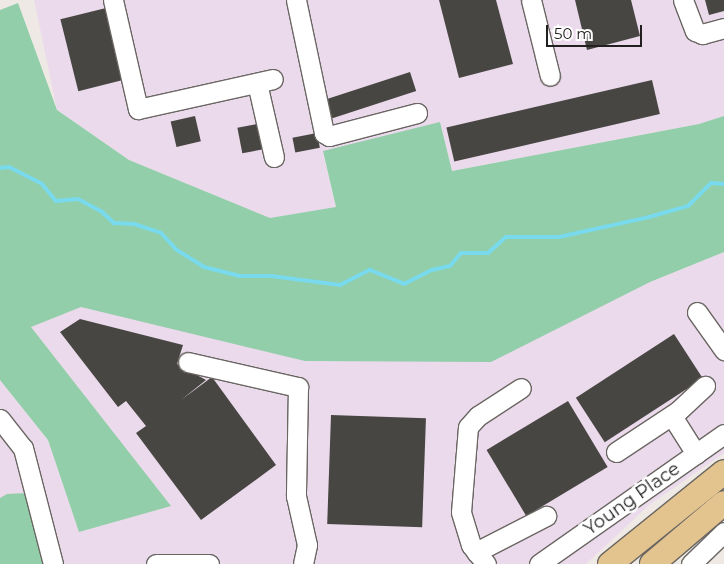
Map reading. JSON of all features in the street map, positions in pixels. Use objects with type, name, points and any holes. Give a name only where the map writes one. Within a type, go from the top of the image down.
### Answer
[{"type":"main road","points":[[610,564],[724,472]]},
{"type":"main road","points":[[652,564],[724,503]]},
{"type":"street","points":[[113,0],[138,109],[265,81],[274,156]]},
{"type":"street","points":[[296,0],[324,133],[329,136],[417,114]]},
{"type":"street","points":[[531,0],[550,76]]},
{"type":"street","points":[[683,0],[695,31],[702,34],[724,28]]},
{"type":"street","points":[[697,312],[723,348]]},
{"type":"street","points":[[188,362],[298,387],[296,496],[307,545],[303,564]]},
{"type":"street","points":[[616,452],[672,416],[705,386]]},
{"type":"street","points":[[521,388],[478,416],[468,426],[465,440],[461,512],[481,558],[546,516]]},
{"type":"street","points":[[672,416],[696,454]]},
{"type":"street","points":[[0,419],[23,448],[53,564]]},
{"type":"street","name":"Young Place","points":[[539,564],[724,434]]},
{"type":"street","points":[[691,564],[724,532]]},
{"type":"street","points":[[156,564],[209,564]]},
{"type":"shaded area","points":[[34,0],[724,0],[724,116],[699,124],[452,171],[440,123],[323,152],[336,208],[270,218],[129,160],[57,110]]},
{"type":"shaded area","points":[[724,252],[724,453],[649,505],[586,564],[0,564],[0,380],[48,440],[79,532],[170,505],[31,327],[81,307],[650,282]]},
{"type":"green space","points":[[18,3],[57,110],[129,160],[270,218],[336,207],[323,151],[440,122],[452,171],[699,124],[724,116],[724,252],[650,282],[491,362],[305,361],[81,307],[31,327],[171,506],[79,532],[48,440],[0,380],[0,10]]},
{"type":"green space","points":[[27,493],[46,564],[0,564],[0,498],[7,494]]},
{"type":"building","points":[[439,0],[496,0],[513,64],[459,78]]},
{"type":"building","points":[[575,0],[631,0],[640,36],[587,50]]},
{"type":"building","points":[[705,0],[724,0],[724,11],[709,15]]},
{"type":"building","points":[[106,8],[124,80],[78,91],[60,19]]},
{"type":"building","points":[[410,72],[416,91],[332,118],[326,99]]},
{"type":"building","points":[[652,80],[660,114],[454,162],[446,127]]},
{"type":"building","points":[[195,116],[201,141],[176,147],[171,122]]},
{"type":"building","points":[[257,124],[262,150],[242,153],[237,128]]},
{"type":"building","points":[[317,133],[320,148],[295,152],[292,138]]},
{"type":"building","points":[[80,319],[183,345],[177,364],[206,380],[181,400],[212,377],[276,465],[201,520],[136,433],[146,426],[126,401],[118,407],[60,332]]},
{"type":"building","points":[[674,334],[703,378],[605,442],[576,398]]},
{"type":"building","points":[[568,401],[608,467],[526,516],[487,450]]},
{"type":"building","points":[[331,415],[426,418],[422,527],[327,524]]},
{"type":"waterway","points":[[0,168],[9,167],[42,184],[56,201],[78,199],[101,211],[114,223],[134,224],[161,233],[177,250],[204,267],[239,276],[271,276],[340,285],[370,270],[404,284],[432,270],[450,266],[461,253],[488,253],[506,237],[559,237],[649,217],[688,206],[711,183],[724,184]]}]
